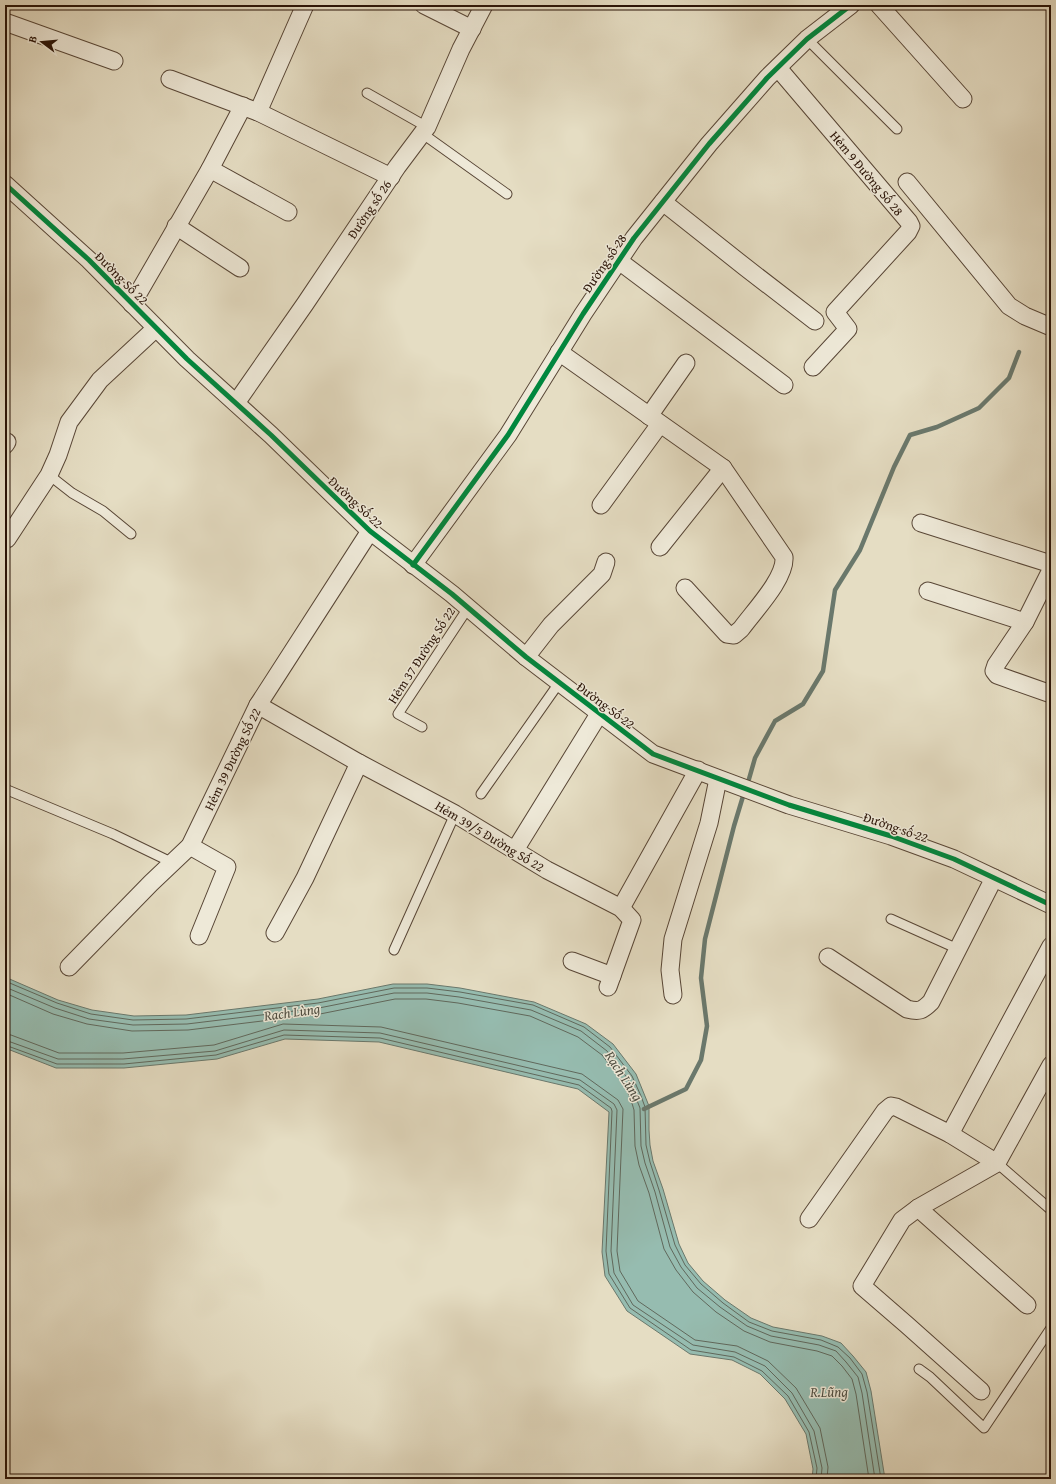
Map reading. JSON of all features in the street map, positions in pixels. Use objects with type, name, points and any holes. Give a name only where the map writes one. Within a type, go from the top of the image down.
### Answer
[{"type":"street","points":[[132,304],[210,169],[250,109],[305,5]]},
{"type":"street","points":[[424,5],[472,29]]},
{"type":"street","name":"Đường số 26","points":[[236,403],[391,177],[425,130],[484,5]]},
{"type":"street","name":"Đường số 28","points":[[413,565],[508,435],[559,352],[634,238],[709,144],[778,68],[807,39],[852,5]]},
{"type":"street","points":[[879,5],[963,99]]},
{"type":"street","points":[[5,22],[114,61]]},
{"type":"street","name":"Hẻm 9 Đường Số 28","points":[[778,68],[911,226],[908,232],[835,312],[848,330],[813,367]]},
{"type":"street","points":[[170,79],[250,109],[391,177]]},
{"type":"street","points":[[210,169],[288,212]]},
{"type":"street","points":[[907,182],[1009,306],[1025,316],[1051,327]]},
{"type":"street","name":"Đường Số 22","points":[[5,184],[89,260],[187,359],[271,435],[370,531],[468,608],[559,683],[654,754],[724,781]]},
{"type":"street","points":[[663,202],[815,320]]},
{"type":"street","points":[[176,226],[240,268]]},
{"type":"street","points":[[619,261],[784,385]]},
{"type":"street","points":[[6,539],[49,475],[58,456],[69,422],[100,380],[156,328]]},
{"type":"street","points":[[559,352],[723,468],[784,556],[785,563],[780,577],[741,629],[734,635],[727,634],[685,588]]},
{"type":"street","points":[[601,505],[654,420],[686,363]]},
{"type":"street","points":[[660,546],[723,468]]},
{"type":"street","points":[[921,523],[1051,564]]},
{"type":"street","name":"Hẻm 39 Đường Số 22","points":[[69,967],[151,883],[190,846],[258,705],[370,531]]},
{"type":"street","points":[[526,657],[551,625],[602,574],[606,562]]},
{"type":"street","points":[[1051,570],[1025,622],[996,665],[994,671],[997,675],[1051,694]]},
{"type":"street","points":[[928,591],[1025,622]]},
{"type":"street","name":"Hẻm 39/5 Đường Số 22","points":[[258,705],[359,763],[454,814],[547,870],[621,908]]},
{"type":"street","points":[[514,850],[599,714]]},
{"type":"street","points":[[275,933],[305,878],[359,763]]},
{"type":"street","points":[[572,961],[610,981],[632,920],[621,908],[698,770]]},
{"type":"street","points":[[673,995],[670,970],[673,939],[709,823],[724,781]]},
{"type":"street","name":"Đường số 22","points":[[724,781],[789,804],[891,836],[954,859],[1051,905]]},
{"type":"street","points":[[190,846],[227,867],[199,936]]},
{"type":"street","points":[[828,957],[907,1009],[924,1009],[931,1002],[994,878]]},
{"type":"street","points":[[950,1134],[1051,946]]},
{"type":"street","points":[[981,1391],[862,1286],[902,1220],[918,1208],[997,1163],[1051,1065]]},
{"type":"street","points":[[809,1219],[889,1107],[896,1107],[950,1134],[997,1163]]},
{"type":"street","points":[[918,1208],[1027,1305]]},
{"type":"lane","points":[[807,39],[897,129]]},
{"type":"lane","points":[[367,93],[425,130],[507,194]]},
{"type":"lane","points":[[49,475],[72,493],[103,511],[131,534]]},
{"type":"lane","name":"Hẻm 37 Đường Số 22","points":[[422,727],[398,714],[468,608]]},
{"type":"lane","points":[[481,794],[559,683]]},
{"type":"lane","points":[[5,789],[113,834],[173,863]]},
{"type":"lane","points":[[394,950],[454,814]]},
{"type":"lane","points":[[891,919],[958,949]]},
{"type":"lane","points":[[997,1163],[1050,1209]]},
{"type":"lane","points":[[919,1369],[930,1377],[984,1428],[1051,1328]]},
{"type":"water","name":"R.Lũng","points":[[5,977],[58,1000],[92,1010],[134,1016],[186,1015],[318,999],[393,984],[427,984],[460,988],[534,1002],[586,1024],[613,1044],[636,1074],[649,1106],[650,1145],[653,1161],[679,1244],[688,1263],[703,1281],[725,1300],[751,1318],[773,1327],[822,1336],[841,1343],[853,1356],[866,1372],[871,1391],[885,1479],[812,1479],[813,1469],[806,1434],[785,1399],[760,1374],[732,1360],[690,1354],[627,1311],[605,1276],[602,1252],[609,1112],[578,1089],[379,1042],[285,1039],[217,1059],[124,1068],[56,1068],[5,1048]]},
{"type":"waterway","points":[[747,786],[755,758],[775,721],[803,704],[823,671],[835,590],[860,550],[894,467],[910,435],[937,427],[979,408],[1009,378],[1019,352]]},
{"type":"waterway","points":[[644,1109],[686,1089],[701,1060],[707,1026],[701,978],[705,939],[744,793]]},
{"type":"cycle path","points":[[413,565],[508,435],[583,314],[634,238],[709,144],[767,78],[807,39],[851,5]]},
{"type":"cycle path","points":[[5,184],[89,260],[187,359],[271,435],[370,531],[452,594],[526,657],[653,754],[789,805],[891,836],[954,859],[1051,905]]},
{"type":"water label","name":"Rạch Lùng","points":[[292,1012]]},
{"type":"water label","name":"Rạch Lùng","points":[[624,1076]]}]
